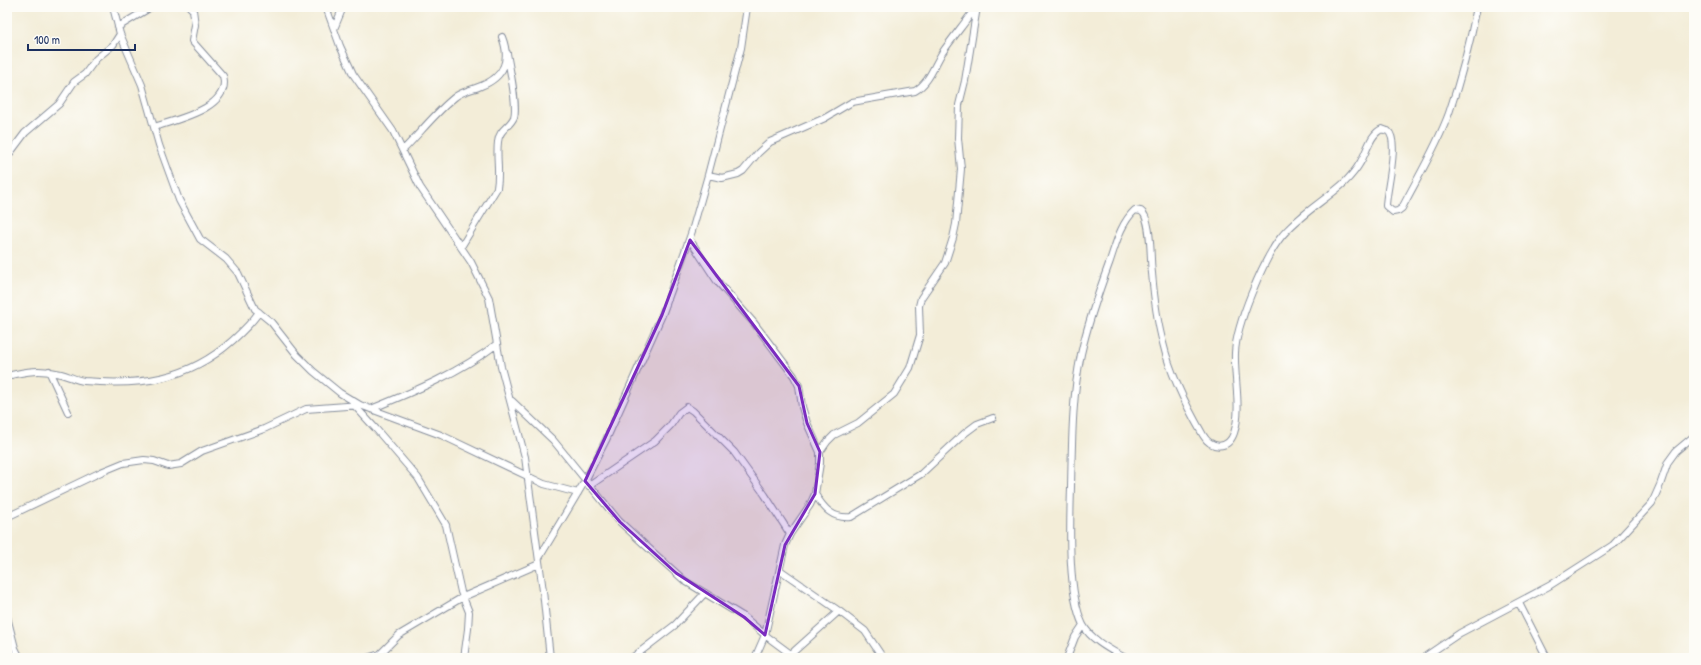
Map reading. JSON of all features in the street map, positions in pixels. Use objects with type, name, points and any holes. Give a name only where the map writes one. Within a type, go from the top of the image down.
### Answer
[{"type":"street","points":[[113,7],[120,34],[142,85],[154,127],[179,200],[200,239],[226,259],[241,276],[251,303],[271,322],[287,343],[313,371],[357,405],[418,478],[431,502],[444,520],[463,597],[468,608],[469,618],[464,658]]},
{"type":"street","points":[[118,27],[151,7]]},
{"type":"street","points":[[154,127],[200,111],[220,97],[223,91],[223,76],[192,40],[195,25],[193,10],[190,7]]},
{"type":"street","points":[[326,7],[353,74],[381,113],[403,150],[428,200],[461,247],[482,281],[490,298],[501,367],[522,444],[528,478],[550,658]]},
{"type":"street","points":[[334,29],[343,7]]},
{"type":"street","points":[[587,483],[662,315],[690,240],[741,48],[747,7]]},
{"type":"street","points":[[708,175],[722,178],[738,174],[743,171],[758,153],[770,142],[825,118],[852,102],[915,91],[920,88],[941,55],[977,7]]},
{"type":"street","points":[[820,452],[834,435],[858,423],[894,394],[910,368],[920,334],[919,306],[921,298],[945,263],[954,238],[961,173],[958,138],[959,105],[965,81],[977,7]]},
{"type":"street","points":[[1126,658],[1108,649],[1091,635],[1083,625],[1074,591],[1070,546],[1072,451],[1076,380],[1087,328],[1110,259],[1128,216],[1135,210],[1141,211],[1146,218],[1149,230],[1153,290],[1163,344],[1188,408],[1204,437],[1214,445],[1221,446],[1228,443],[1237,424],[1238,412],[1235,386],[1234,351],[1248,302],[1270,252],[1281,237],[1294,224],[1345,182],[1359,165],[1375,132],[1382,129],[1391,135],[1392,146],[1391,175],[1386,206],[1393,212],[1402,208],[1436,143],[1449,114],[1470,41],[1477,7]]},
{"type":"street","points":[[7,157],[26,133],[59,104],[74,82],[83,76],[96,60],[113,45],[120,34]]},
{"type":"street","points":[[461,247],[497,188],[499,177],[499,134],[513,120],[515,114],[515,101],[507,53],[502,37]]},
{"type":"street","points":[[403,150],[458,94],[481,86],[498,76],[507,53]]},
{"type":"street","points":[[690,240],[717,281],[754,324],[794,376],[799,386],[802,407],[807,423],[820,452],[820,463],[815,494],[805,514],[790,534],[785,546],[765,635],[755,658]]},
{"type":"street","points":[[7,376],[30,371],[49,371],[83,381],[112,382],[134,382],[165,377],[189,370],[222,349],[249,326],[259,312]]},
{"type":"street","points":[[371,409],[447,376],[480,357],[497,344]]},
{"type":"street","points":[[49,371],[68,412]]},
{"type":"street","points":[[510,399],[553,440],[619,520],[676,574],[744,617],[765,635],[794,656],[840,611]]},
{"type":"street","points":[[7,517],[101,472],[124,463],[144,460],[154,461],[168,466],[181,464],[202,451],[259,431],[306,409],[357,405],[461,443],[528,478],[560,489],[578,493]]},
{"type":"street","points":[[367,658],[380,654],[399,635],[463,597],[539,561],[578,493],[587,483],[654,441],[670,426],[679,413],[687,407],[693,411],[734,452],[765,495],[790,534]]},
{"type":"street","points":[[815,494],[827,511],[835,516],[844,518],[852,517],[921,474],[977,424],[993,418]]},
{"type":"street","points":[[1423,658],[1460,634],[1519,603],[1602,553],[1625,534],[1652,503],[1668,462],[1676,451],[1694,436]]},
{"type":"street","points":[[780,570],[840,611],[865,631],[883,658]]},
{"type":"street","points":[[632,658],[675,625],[705,593]]},
{"type":"street","points":[[1519,603],[1547,658]]},
{"type":"street","points":[[7,616],[16,651],[20,658]]},
{"type":"street","points":[[1067,658],[1074,637],[1083,625]]},
{"type":"street","points":[[13,658],[16,651]]},
{"type":"highlighted area","points":[[690,240],[799,386],[807,423],[820,452],[820,463],[815,494],[785,545],[765,635],[744,617],[676,573],[620,522],[585,481],[662,315]]}]
